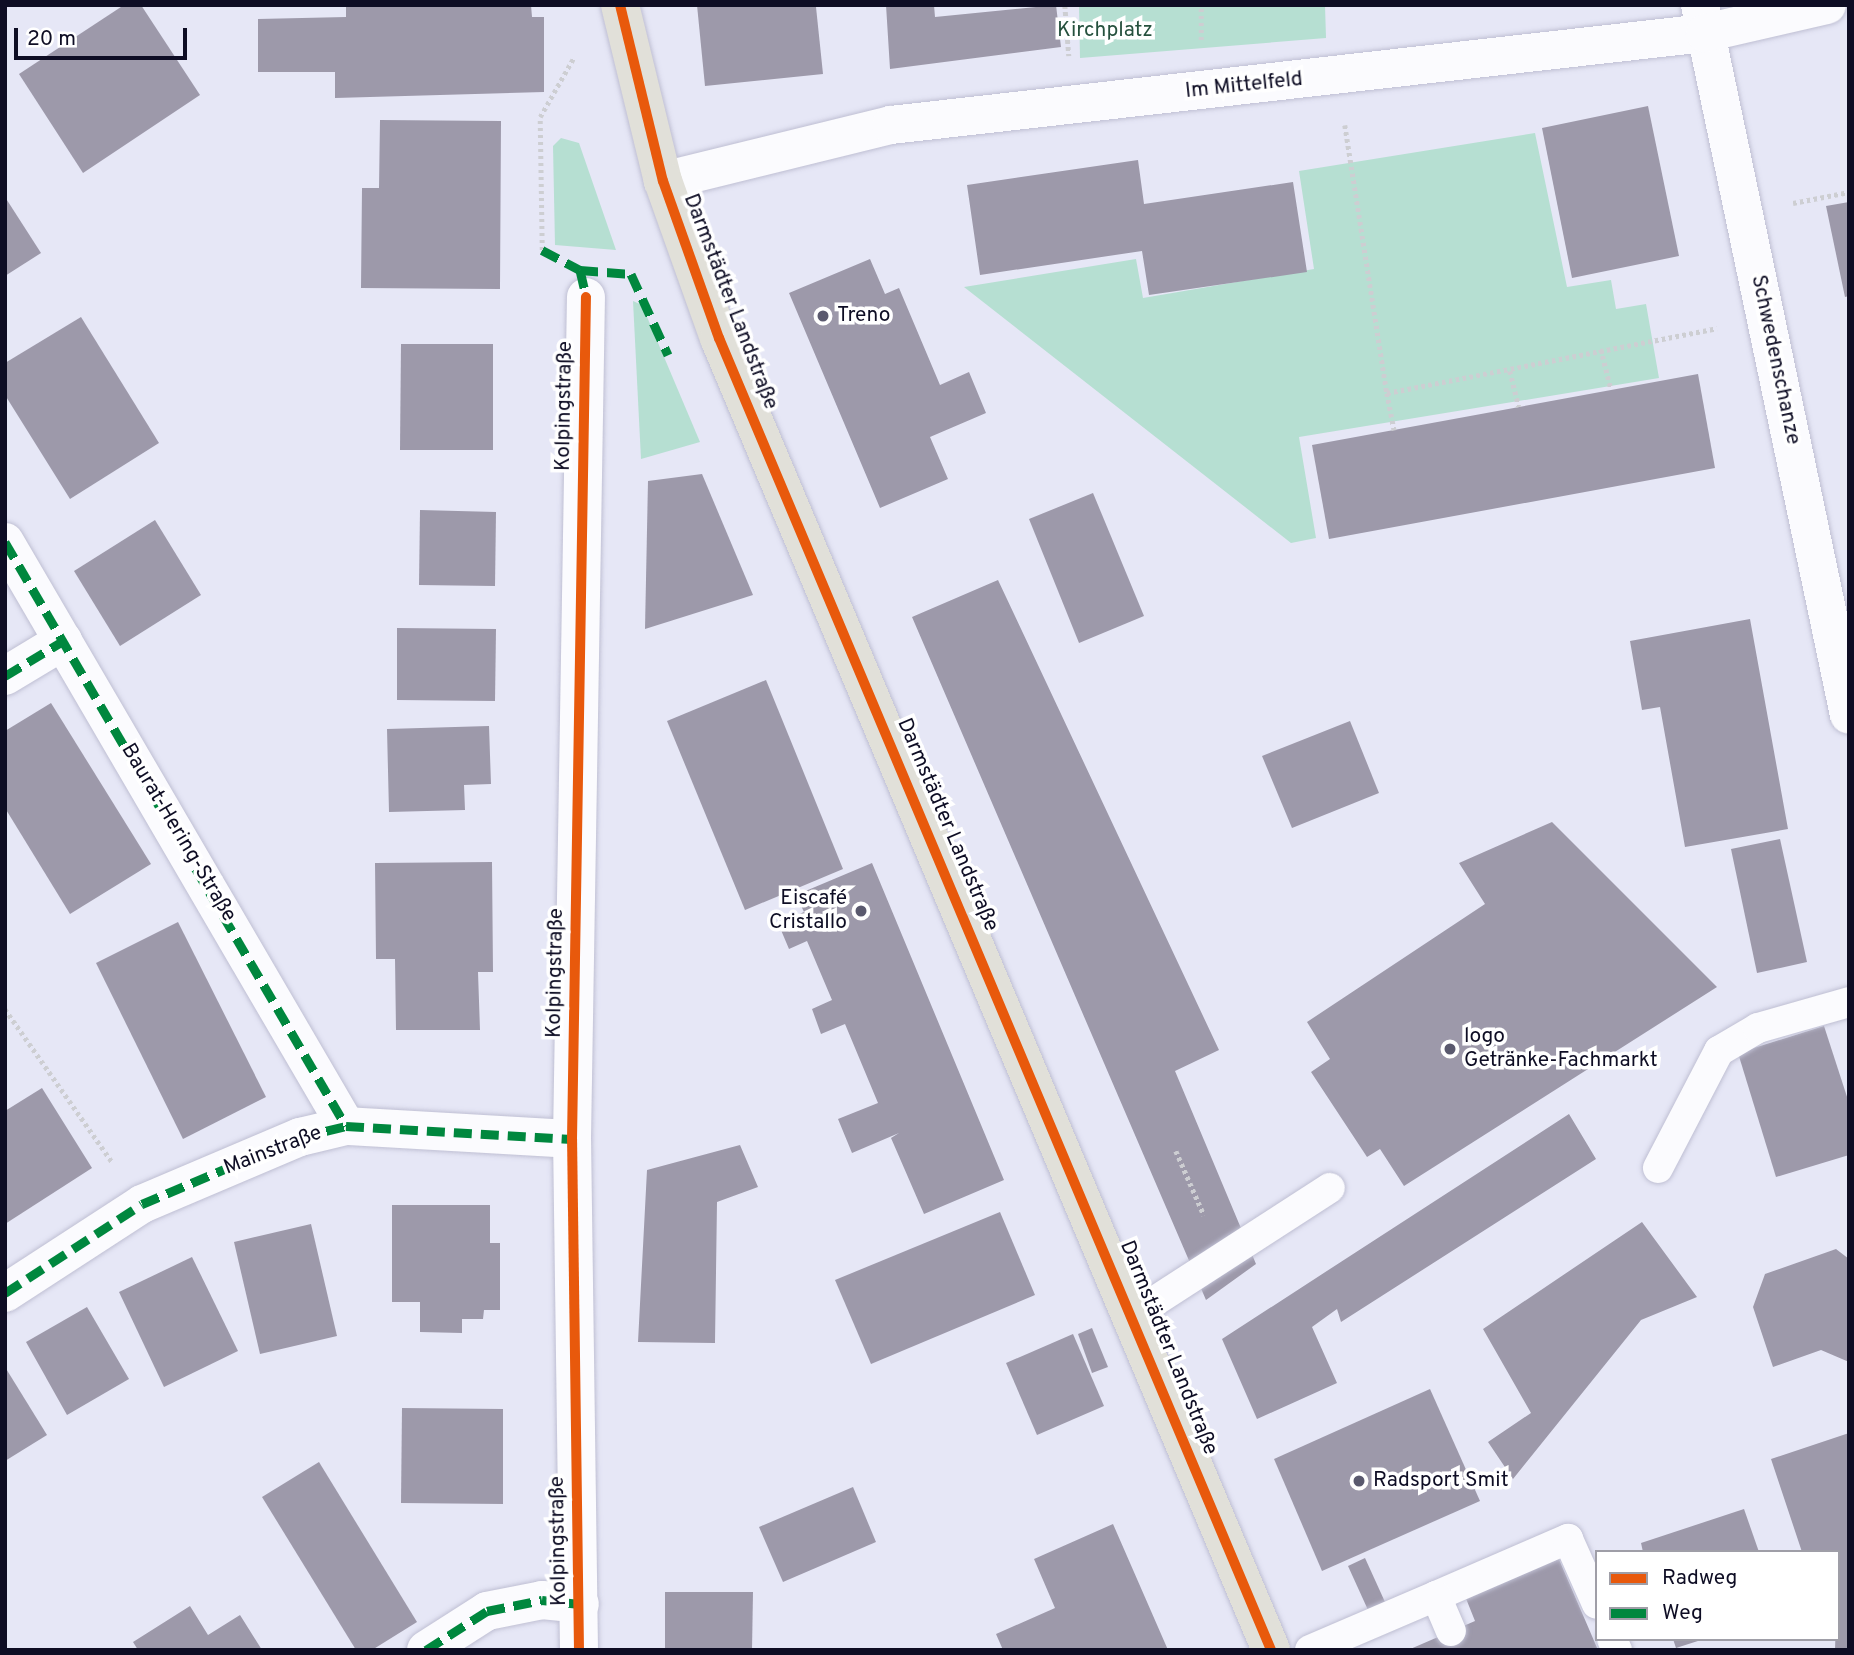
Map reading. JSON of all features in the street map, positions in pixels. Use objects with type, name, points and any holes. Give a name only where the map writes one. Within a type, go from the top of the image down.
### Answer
[{"type":"main road","name":"Darmstädter Landstraße","points":[[620,5],[663,181],[719,338],[1135,1314],[1271,1650]]},
{"type":"street","name":"Im Mittelfeld","points":[[663,181],[891,125],[1340,77],[1703,19],[1827,5]]},
{"type":"street","name":"Schwedenschanze","points":[[1703,19],[1849,715]]},
{"type":"street","name":"Kolpingstraße","points":[[579,1650],[572,1139],[586,297]]},
{"type":"street","name":"Baurat-Hering-Straße","points":[[5,542],[346,1126]]},
{"type":"street","points":[[5,676],[63,641]]},
{"type":"street","name":"Mainstraße","points":[[5,1293],[142,1203],[300,1137],[346,1126],[572,1139]]},
{"type":"street","points":[[426,1650],[487,1611],[542,1600],[580,1604]]},
{"type":"lane","points":[[1658,1168],[1719,1051],[1758,1028],[1849,1002]]},
{"type":"lane","points":[[1135,1314],[1330,1188]]},
{"type":"lane","points":[[1310,1650],[1568,1539],[1595,1600]]},
{"type":"lane","points":[[1436,1596],[1451,1631]]},
{"type":"path","points":[[542,250],[540,117],[573,59]]},
{"type":"path","points":[[1340,77],[1367,294],[1394,430]]},
{"type":"path","points":[[1387,393],[1510,371],[1601,349],[1766,319]]},
{"type":"path","points":[[1601,349],[1611,389]]},
{"type":"path","points":[[1510,371],[1519,407]]},
{"type":"path","points":[[5,1009],[142,1203]]},
{"type":"path","points":[[1176,1151],[1210,1229]]},
{"type":"green space","name":"Kirchplatz","points":[[1079,5],[1325,5],[1326,38],[1080,58]]},
{"type":"green space","points":[[1535,133],[1567,287],[1611,280],[1616,309],[1646,304],[1659,378],[1299,437],[1316,538],[1291,543],[964,287],[1136,259],[1143,298],[1314,269],[1299,171]]},
{"type":"green space","points":[[561,138],[579,143],[616,250],[555,245],[553,146]]},
{"type":"green space","points":[[633,301],[642,305],[700,442],[641,459]]},
{"type":"building","points":[[124,5],[141,5],[200,95],[83,173],[19,74]]},
{"type":"building","points":[[346,5],[531,5],[532,17],[544,17],[544,92],[335,98],[335,72],[258,72],[258,19],[346,17]]},
{"type":"building","points":[[697,5],[816,7],[823,74],[705,86]]},
{"type":"building","points":[[886,5],[934,5],[935,17],[1056,5],[1061,47],[890,69]]},
{"type":"building","points":[[1648,106],[1679,256],[1572,278],[1542,128]]},
{"type":"building","points":[[380,120],[501,121],[500,289],[361,288],[362,188],[379,188]]},
{"type":"building","points":[[1138,160],[1144,204],[1293,182],[1307,272],[1149,295],[1142,251],[980,275],[967,185]]},
{"type":"building","points":[[5,197],[41,253],[5,276]]},
{"type":"building","points":[[1849,202],[1849,296],[1845,297],[1826,206]]},
{"type":"building","points":[[870,259],[885,294],[899,288],[940,385],[969,372],[986,413],[930,437],[948,479],[880,508],[789,293]]},
{"type":"building","points":[[81,317],[159,443],[70,499],[5,395],[5,363]]},
{"type":"building","points":[[401,344],[493,344],[493,450],[400,450]]},
{"type":"building","points":[[1698,374],[1715,468],[1329,539],[1312,445]]},
{"type":"building","points":[[702,474],[753,595],[645,629],[648,481]]},
{"type":"building","points":[[1093,493],[1144,616],[1079,643],[1029,519]]},
{"type":"building","points":[[420,510],[496,512],[495,586],[419,585]]},
{"type":"building","points":[[155,520],[201,595],[120,646],[74,571]]},
{"type":"building","points":[[998,580],[1219,1050],[1175,1071],[1256,1264],[1206,1300],[912,617]]},
{"type":"building","points":[[1750,619],[1788,829],[1685,847],[1660,707],[1642,710],[1630,641]]},
{"type":"building","points":[[397,628],[496,629],[495,701],[397,700]]},
{"type":"building","points":[[766,680],[843,869],[745,910],[667,721]]},
{"type":"building","points":[[51,703],[151,864],[70,914],[5,808],[5,731]]},
{"type":"building","points":[[1350,721],[1379,793],[1292,828],[1262,756]]},
{"type":"building","points":[[489,726],[491,784],[464,785],[465,810],[389,812],[387,729]]},
{"type":"building","points":[[1552,822],[1717,987],[1404,1186],[1380,1149],[1367,1157],[1311,1072],[1330,1059],[1307,1022],[1485,904],[1459,863]]},
{"type":"building","points":[[1780,839],[1807,962],[1757,973],[1731,849]]},
{"type":"building","points":[[492,862],[493,972],[478,972],[480,1030],[396,1030],[395,959],[376,959],[375,863]]},
{"type":"building","points":[[872,863],[1004,1180],[924,1214],[891,1138],[899,1133],[852,1153],[838,1119],[878,1103],[845,1024],[821,1034],[812,1009],[832,1000],[807,941],[789,949],[778,923],[804,912],[796,895]]},
{"type":"building","points":[[178,922],[266,1097],[183,1139],[96,963]]},
{"type":"building","points":[[1824,1026],[1849,1103],[1849,1155],[1776,1177],[1738,1053]]},
{"type":"building","points":[[42,1088],[92,1168],[5,1224],[5,1111]]},
{"type":"building","points":[[1569,1114],[1596,1159],[1341,1322],[1337,1309],[1312,1327],[1337,1383],[1257,1419],[1222,1339]]},
{"type":"building","points":[[740,1145],[758,1187],[717,1202],[715,1343],[638,1342],[647,1170]]},
{"type":"building","points":[[392,1205],[490,1205],[490,1243],[500,1243],[500,1310],[484,1310],[483,1319],[462,1319],[462,1333],[420,1332],[420,1302],[392,1302]]},
{"type":"building","points":[[1000,1212],[1035,1295],[871,1364],[835,1280]]},
{"type":"building","points":[[1642,1222],[1697,1297],[1641,1320],[1513,1479],[1488,1442],[1531,1413],[1483,1329]]},
{"type":"building","points":[[311,1224],[337,1336],[260,1354],[234,1242]]},
{"type":"building","points":[[1836,1249],[1849,1259],[1849,1362],[1821,1350],[1773,1367],[1753,1307],[1765,1274]]},
{"type":"building","points":[[192,1257],[238,1351],[164,1387],[119,1292]]},
{"type":"building","points":[[87,1307],[129,1379],[67,1415],[26,1342]]},
{"type":"building","points":[[1092,1328],[1108,1367],[1092,1373],[1078,1334]]},
{"type":"building","points":[[1073,1334],[1104,1406],[1037,1435],[1006,1363]]},
{"type":"building","points":[[5,1367],[47,1435],[5,1461]]},
{"type":"building","points":[[1430,1389],[1480,1501],[1322,1571],[1274,1459]]},
{"type":"building","points":[[402,1408],[503,1409],[503,1504],[401,1503]]},
{"type":"building","points":[[1849,1433],[1849,1650],[1835,1650],[1835,1641],[1840,1641],[1840,1550],[1801,1550],[1771,1459]]},
{"type":"building","points":[[319,1462],[417,1622],[372,1650],[356,1650],[262,1497]]},
{"type":"building","points":[[853,1487],[876,1542],[783,1582],[759,1527]]},
{"type":"building","points":[[1744,1509],[1758,1550],[1643,1550],[1641,1543]]},
{"type":"building","points":[[1113,1524],[1168,1650],[1003,1650],[996,1634],[1055,1608],[1034,1559]]},
{"type":"building","points":[[1558,1557],[1598,1650],[1408,1650],[1475,1621],[1465,1596]]},
{"type":"building","points":[[1365,1558],[1385,1602],[1368,1610],[1348,1566]]},
{"type":"building","points":[[665,1592],[753,1592],[752,1650],[665,1650]]},
{"type":"building","points":[[190,1606],[208,1635],[240,1615],[262,1650],[138,1650],[133,1642]]},
{"type":"building","points":[[1674,1641],[1698,1641],[1676,1648]]},
{"type":"marked path","points":[[542,250],[580,270],[586,297]]},
{"type":"marked path","points":[[580,270],[631,274],[668,355]]},
{"type":"marked path","points":[[5,542],[346,1126]]},
{"type":"marked path","points":[[5,676],[63,641]]},
{"type":"marked path","points":[[5,1293],[142,1204],[300,1137],[346,1126],[572,1139]]},
{"type":"marked path","points":[[426,1650],[487,1611],[542,1600],[580,1604]]},
{"type":"cycle path","points":[[620,5],[663,181],[719,338],[1271,1650]]},
{"type":"cycle path","points":[[579,1650],[572,1139],[586,297]]},
{"type":"place","name":"Treno","points":[[823,316]]},
{"type":"place","name":"Eiscafé Cristallo","points":[[861,911]]},
{"type":"place","name":"logo Getränke-Fachmarkt","points":[[1450,1049]]},
{"type":"place","name":"Radsport Smit","points":[[1359,1481]]}]
